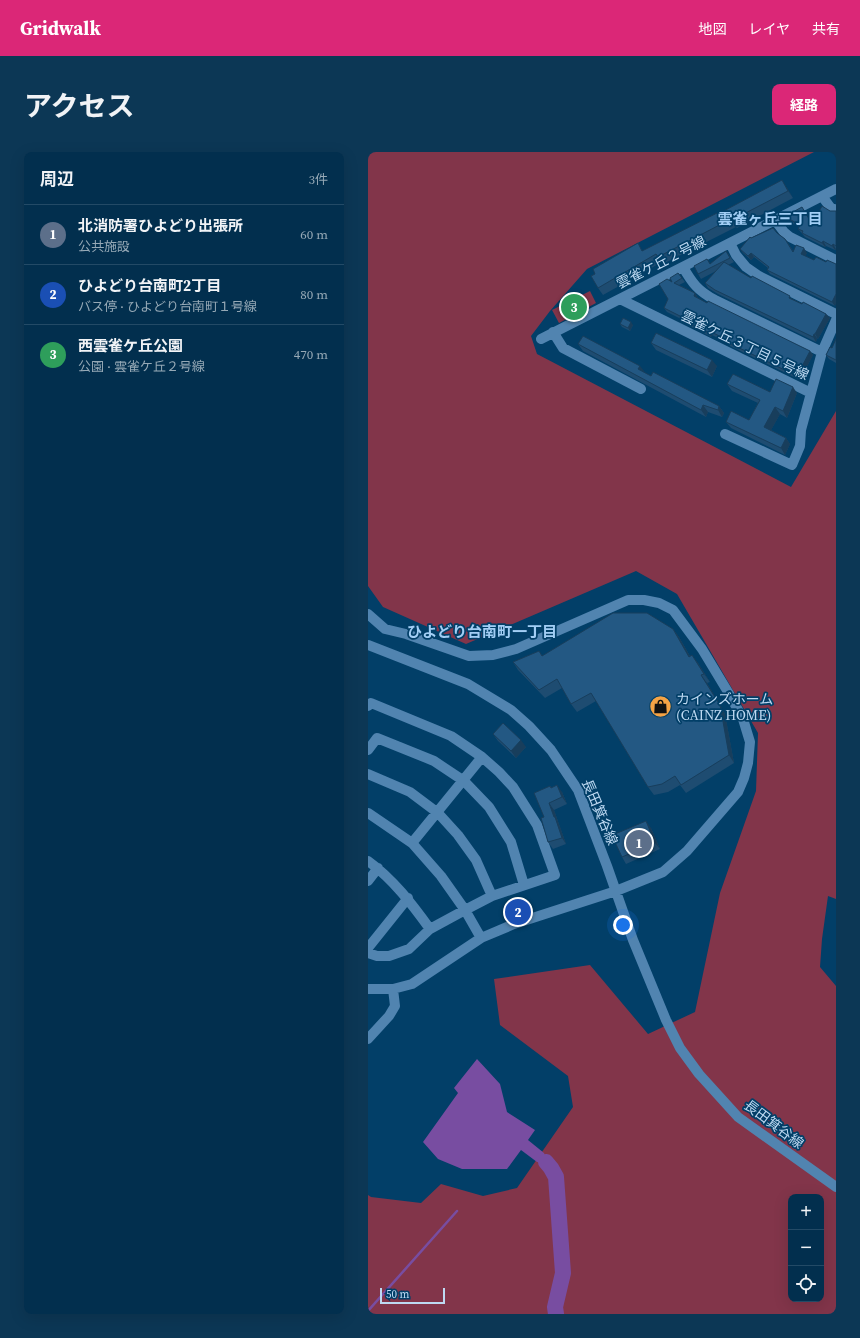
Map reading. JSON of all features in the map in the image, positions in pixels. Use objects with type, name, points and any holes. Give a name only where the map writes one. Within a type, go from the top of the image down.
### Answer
[{"type":"street","name":"雲雀ケ丘２号線","points":[[541,339],[836,189]]},
{"type":"street","points":[[822,196],[830,207],[836,210]]},
{"type":"street","points":[[774,220],[790,237],[836,260]]},
{"type":"street","points":[[730,243],[736,255],[746,267],[759,276],[836,314]]},
{"type":"street","points":[[682,267],[694,285],[714,300],[822,352]]},
{"type":"street","name":"雲雀ケ丘３丁目５号線","points":[[620,299],[811,393],[822,352],[836,320]]},
{"type":"street","points":[[553,332],[563,348],[641,389]]},
{"type":"street","points":[[725,434],[792,465],[800,446],[802,430],[811,393]]},
{"type":"street","points":[[368,614],[385,629],[406,634],[469,656],[493,655],[516,649],[628,600],[644,600],[659,603],[673,610],[702,649],[743,719],[750,742],[748,763],[738,792],[686,851],[664,872],[616,891],[514,924],[481,938],[412,984],[393,988],[368,989]]},
{"type":"street","name":"長田箕谷線","points":[[368,645],[468,684],[511,710],[529,726],[551,750],[578,790],[633,940],[666,1020],[680,1048],[699,1074],[738,1117],[836,1187]]},
{"type":"street","points":[[368,706],[371,703],[451,736],[482,756],[513,787],[525,805],[537,825],[555,875],[492,896],[464,910],[430,929],[409,949],[393,955],[377,956],[368,953]]},
{"type":"street","points":[[368,750],[377,738],[434,761],[464,781],[489,807],[511,842],[524,885]]},
{"type":"street","points":[[412,843],[464,781],[482,756]]},
{"type":"street","points":[[368,774],[410,792],[438,813],[458,835],[476,860],[492,896]]},
{"type":"street","points":[[368,813],[412,843],[441,876],[481,938]]},
{"type":"street","points":[[368,861],[378,868],[408,898],[430,929]]},
{"type":"street","points":[[368,881],[378,868]]},
{"type":"street","points":[[368,948],[408,898]]},
{"type":"street","points":[[370,1034],[389,1016],[395,1006],[393,988]]},
{"type":"shaded area","points":[[368,152],[814,152],[587,269],[550,311],[531,336],[537,354],[791,487],[836,411],[836,899],[828,896],[820,967],[836,986],[836,1314],[368,1314],[368,1195],[371,1197],[421,1203],[441,1184],[483,1196],[517,1188],[573,1107],[568,1076],[500,1025],[494,979],[590,965],[648,1034],[695,1012],[720,893],[756,791],[758,733],[677,594],[636,571],[466,644],[383,607],[368,586]]},
{"type":"shaded area","points":[[590,291],[596,303],[559,323],[552,310]]},
{"type":"shaded area","points":[[477,1059],[500,1084],[507,1112],[535,1130],[528,1140],[544,1153],[547,1160],[545,1163],[537,1162],[521,1150],[507,1169],[462,1169],[438,1159],[423,1142],[458,1093],[454,1088]]},
{"type":"building","points":[[782,180],[788,191],[658,257],[656,254],[598,288],[591,276],[595,274],[593,269],[638,243],[642,251],[717,213],[718,214]]},
{"type":"building","points":[[822,206],[830,211],[836,211],[836,246],[833,244],[832,246],[823,241],[822,243],[802,233],[803,231],[798,229],[800,225],[791,220],[785,223],[782,218],[802,207],[812,224]]},
{"type":"building","points":[[773,228],[785,239],[793,252],[796,245],[804,248],[801,254],[814,260],[816,257],[826,262],[827,260],[836,264],[836,294],[832,302],[767,270],[769,267],[751,253],[748,256],[740,249],[750,237],[751,238]]},
{"type":"building","points":[[726,251],[730,258],[698,274],[694,266],[707,259],[710,264]]},
{"type":"building","points":[[724,262],[751,278],[752,276],[790,296],[789,298],[802,304],[803,302],[826,314],[813,337],[715,290],[705,283]]},
{"type":"building","points":[[678,273],[682,278],[674,283],[695,293],[694,296],[707,303],[708,301],[810,351],[797,376],[727,342],[728,340],[709,331],[709,333],[683,320],[684,318],[664,308],[668,299],[659,284],[667,279],[672,282],[670,278]]},
{"type":"building","points":[[623,318],[631,322],[628,328],[620,324]]},
{"type":"building","points":[[656,333],[712,360],[707,370],[651,343]]},
{"type":"building","points":[[583,336],[640,366],[638,369],[651,376],[653,372],[719,406],[718,410],[703,405],[701,410],[578,344]]},
{"type":"building","points":[[836,339],[836,360],[826,355],[830,347],[832,348]]},
{"type":"building","points":[[733,374],[770,392],[776,379],[793,387],[783,411],[775,407],[764,427],[786,438],[781,448],[726,422],[731,411],[749,420],[760,400],[727,384]]},
{"type":"building","name":"カインズホーム (CAINZ HOME)","points":[[613,613],[647,613],[673,629],[689,657],[692,655],[704,674],[701,675],[720,705],[729,755],[681,785],[675,776],[662,784],[648,787],[591,693],[571,704],[557,679],[539,690],[513,662],[539,651],[542,656]]},
{"type":"building","points":[[503,723],[521,740],[511,751],[493,734]]},
{"type":"building","points":[[557,785],[562,797],[549,803],[562,838],[548,842],[541,818],[544,817],[534,793],[550,786],[551,788]]},
{"type":"building","points":[[646,821],[655,843],[622,857],[614,840],[617,839],[615,834]]},
{"type":"waterway","points":[[546,1162],[556,1177],[563,1273],[555,1307],[556,1314]]},
{"type":"waterway","points":[[368,1311],[457,1211]]},
{"type":"place","name":"西雲雀ケ丘公園","points":[[574,307]]},
{"type":"place","name":"カインズホーム (CAINZ HOME)","points":[[661,707]]},
{"type":"place","name":"北消防署ひよどり出張所","points":[[639,843]]},
{"type":"place","name":"ひよどり台南町2丁目","points":[[518,912]]},
{"type":"district","name":"雲雀ヶ丘三丁目","points":[[770,218]]},
{"type":"district","name":"ひよどり台南町一丁目","points":[[482,631]]}]
